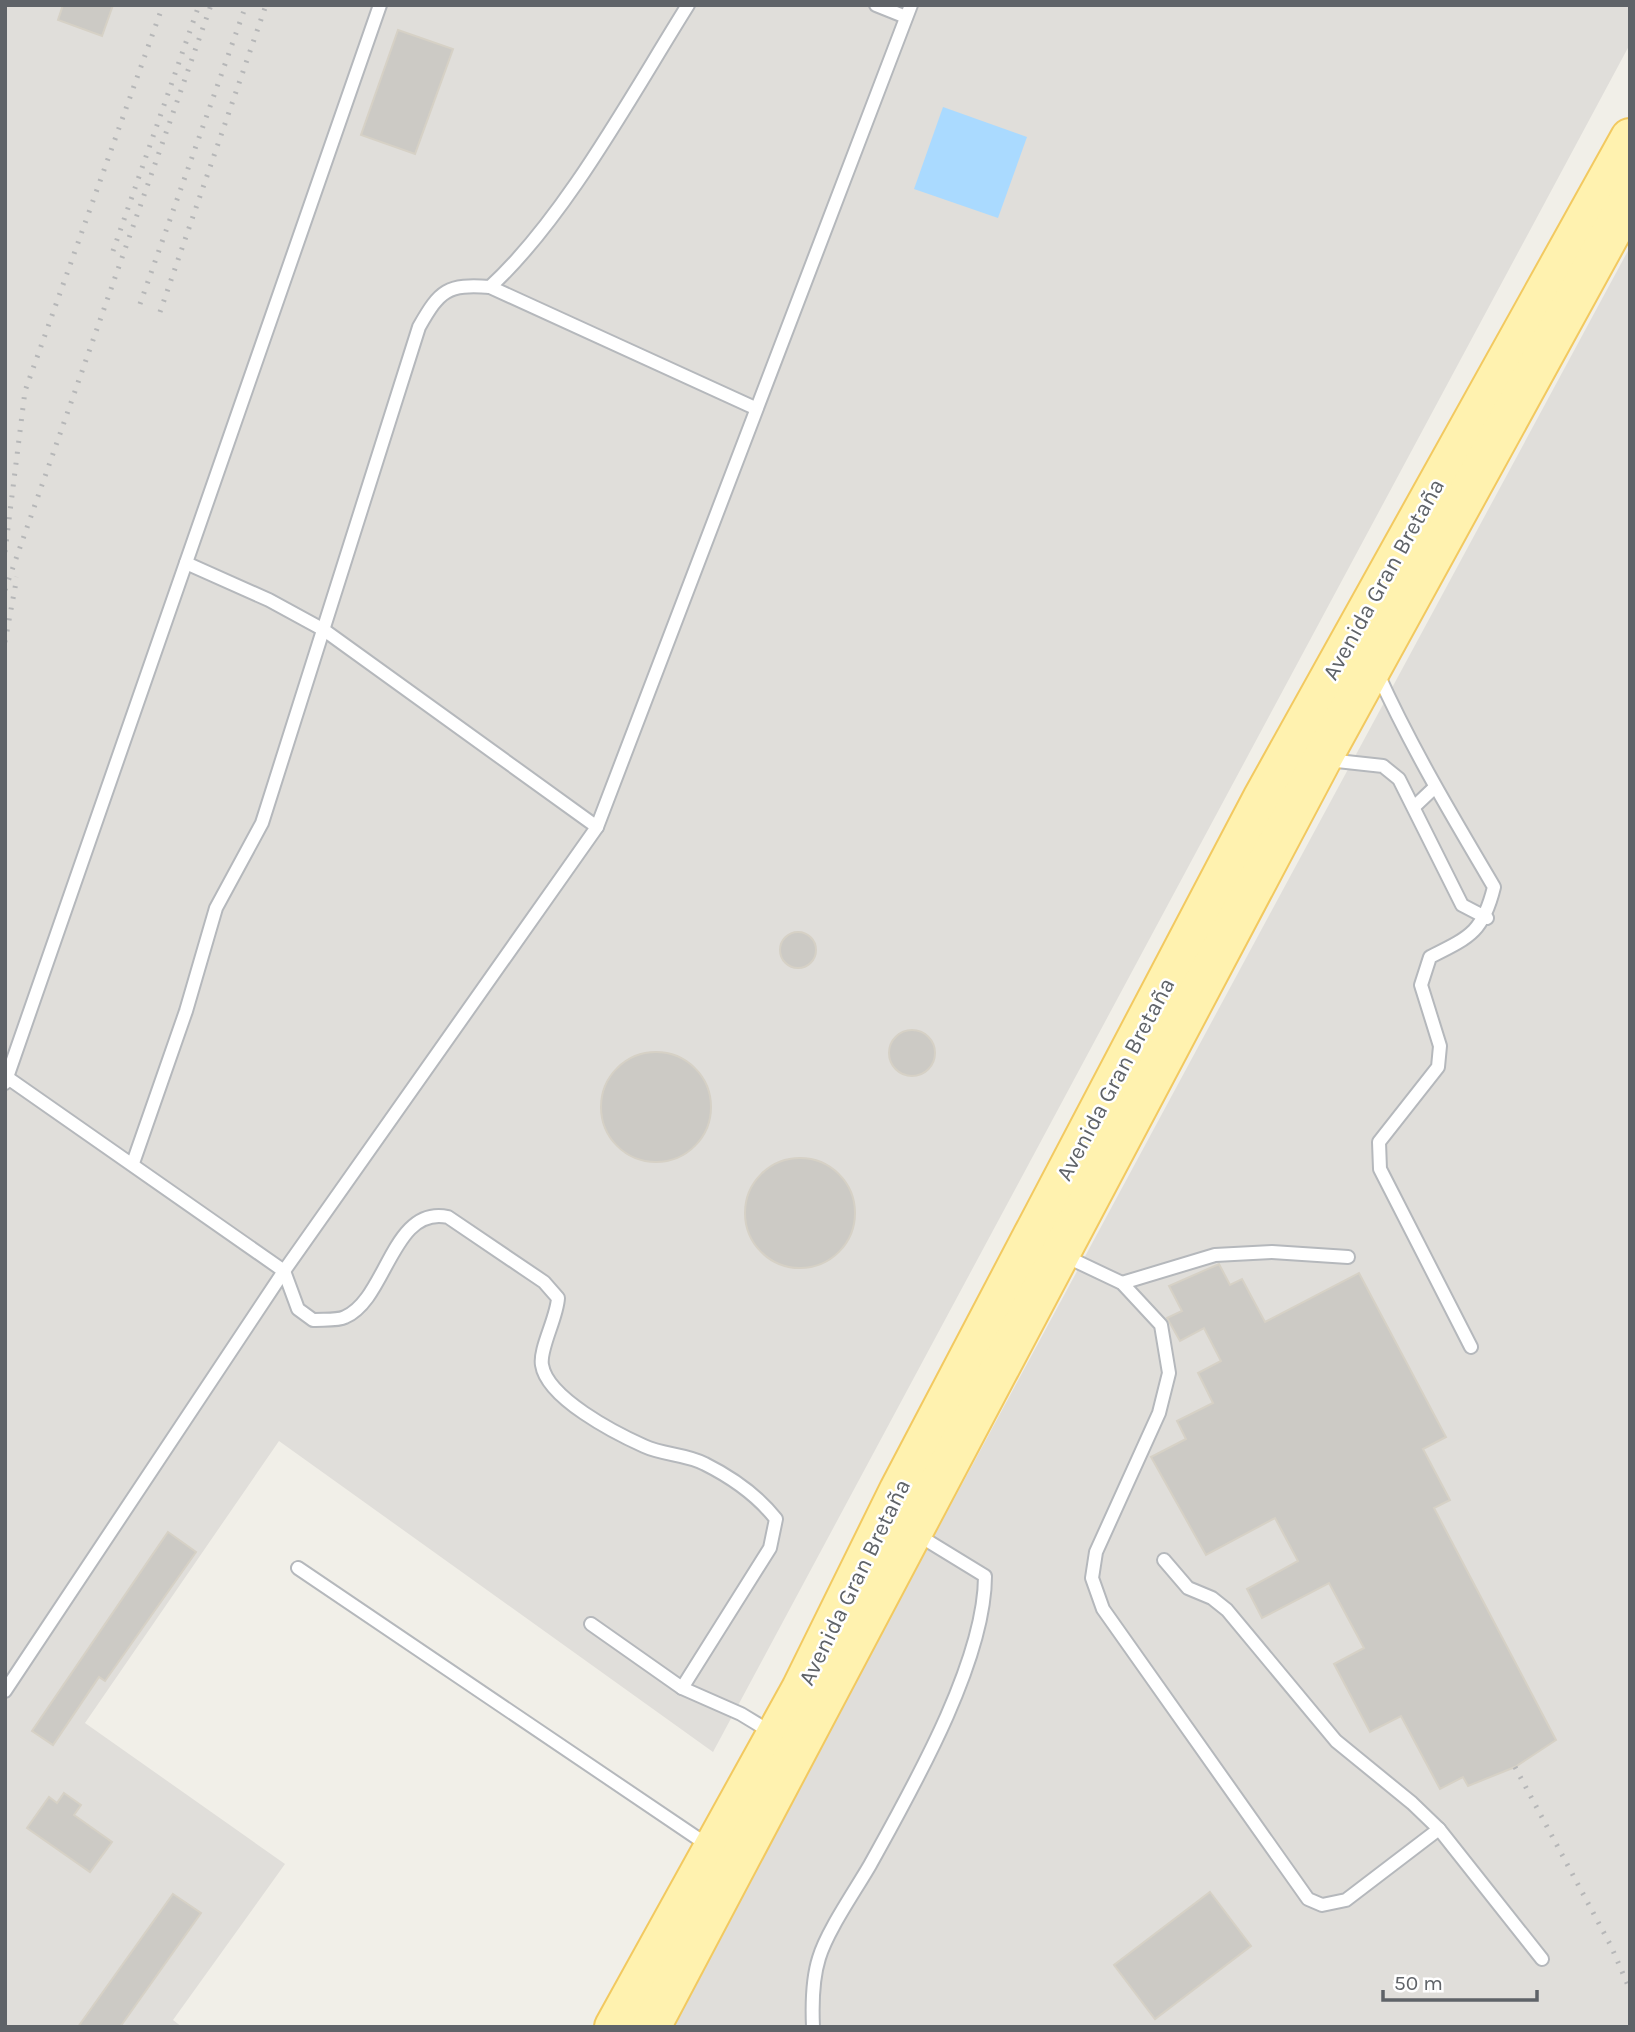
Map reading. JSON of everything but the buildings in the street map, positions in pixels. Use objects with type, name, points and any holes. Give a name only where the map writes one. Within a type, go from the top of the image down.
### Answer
[{"type":"main road","name":"Avenida Gran Bretaña","points":[[614,2027],[776,1735],[899,1490],[1268,789],[1630,138]]},
{"type":"main road","name":"Avenida Gran Bretaña","points":[[651,2027],[1373,664],[1630,198]]},
{"type":"lane","points":[[380,5],[6,1079],[133,1163],[284,1271],[298,1309],[313,1320],[345,1317],[360,1305],[415,1221],[433,1214],[448,1217],[544,1282],[558,1298],[557,1311],[541,1363],[546,1379],[568,1403],[645,1447],[703,1462],[758,1496],[776,1519],[770,1548],[682,1688]]},
{"type":"lane","points":[[489,287],[513,266],[573,184],[688,5]]},
{"type":"lane","points":[[5,1691],[284,1271],[597,827],[908,11],[876,5]]},
{"type":"lane","points":[[133,1163],[186,1011],[216,908],[262,823],[419,327],[435,299],[460,285],[489,287],[755,408]]},
{"type":"lane","points":[[186,563],[269,600],[324,630],[597,827]]},
{"type":"lane","points":[[1373,664],[1402,729],[1434,788],[1494,887],[1487,918],[1460,942],[1430,957],[1421,985],[1440,1046],[1438,1067],[1378,1142],[1380,1169],[1471,1347]]},
{"type":"lane","points":[[1322,760],[1383,766],[1399,779],[1462,905],[1487,918]]},
{"type":"lane","points":[[1414,807],[1434,788]]},
{"type":"lane","points":[[1122,1283],[1214,1255],[1272,1252],[1348,1257]]},
{"type":"lane","points":[[1062,1254],[1122,1283],[1161,1325],[1168,1373],[1159,1413],[1096,1552],[1092,1578],[1104,1609],[1308,1899],[1322,1905],[1346,1900],[1439,1829]]},
{"type":"lane","points":[[813,2027],[812,2000],[819,1957],[911,1790],[965,1670],[985,1598],[985,1576],[914,1533]]},
{"type":"lane","points":[[1164,1560],[1188,1588],[1212,1598],[1227,1610],[1336,1741],[1412,1802],[1439,1829],[1542,1959]]},
{"type":"lane","points":[[298,1568],[714,1849]]},
{"type":"lane","points":[[592,1625],[682,1688],[741,1713],[776,1735]]},
{"type":"shaded area","points":[[5,5],[1630,5],[1630,44],[713,1752],[279,1441],[85,1723],[285,1864],[173,2020],[182,2027],[5,2027]]},
{"type":"shaded area","points":[[1630,247],[1630,2027],[669,2027]]},
{"type":"water","points":[[943,107],[1027,137],[998,218],[914,189]]},
{"type":"railway","points":[[5,552],[25,391],[163,5]]},
{"type":"railway","points":[[113,251],[199,5]]},
{"type":"railway","points":[[5,590],[211,5]]},
{"type":"railway","points":[[140,304],[246,5]]},
{"type":"railway","points":[[160,312],[266,5]]},
{"type":"railway","points":[[5,642],[17,577]]},
{"type":"railway","points":[[1515,1767],[1611,1946],[1630,1990]]}]
